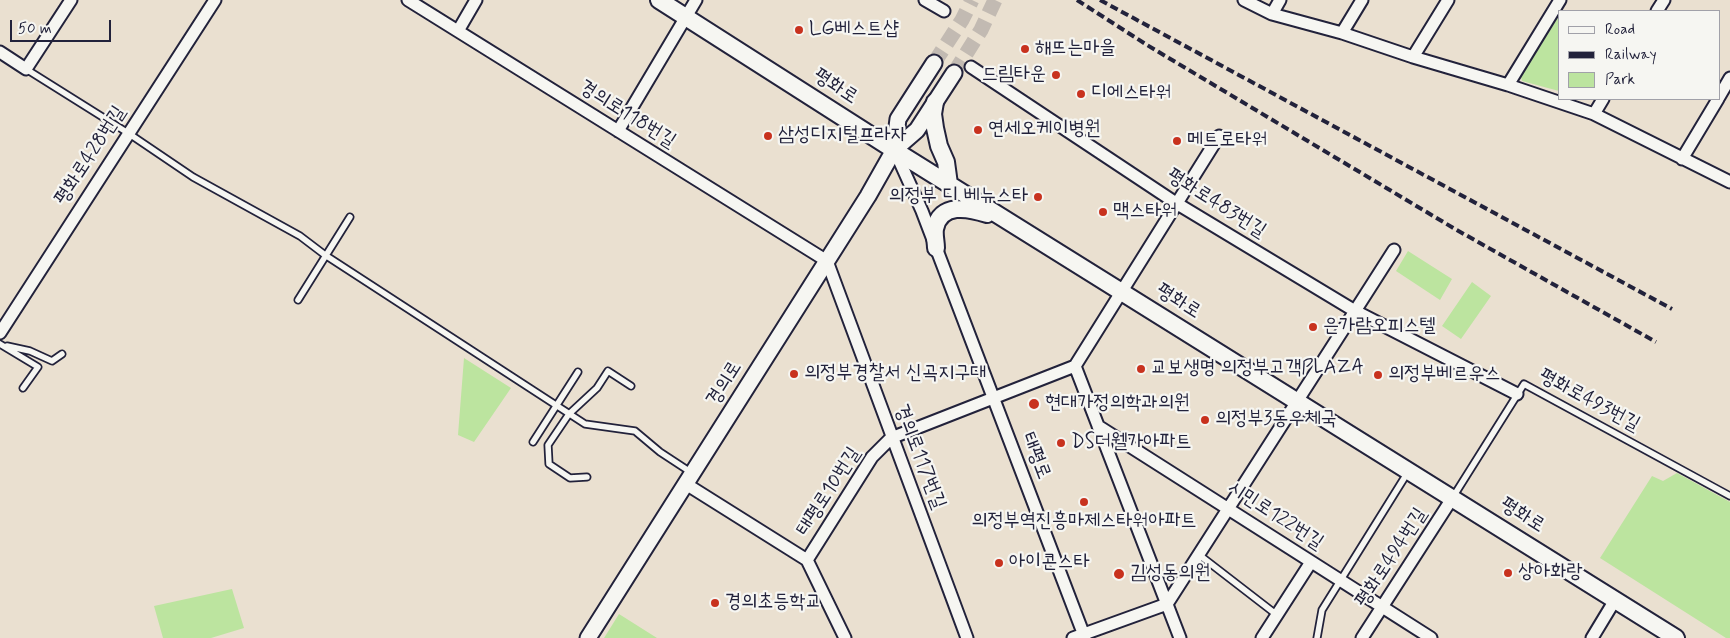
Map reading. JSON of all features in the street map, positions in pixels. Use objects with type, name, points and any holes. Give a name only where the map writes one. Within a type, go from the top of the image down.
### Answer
[{"type":"main road","name":"평화로","points":[[659,0],[894,150],[1453,497],[1676,638]]},
{"type":"main road","points":[[935,102],[933,114],[935,128],[939,146],[946,162],[949,184]]},
{"type":"main road","points":[[936,248],[934,230],[937,222],[940,217],[951,210],[958,208],[974,210],[1009,222]]},
{"type":"street","points":[[0,52],[26,69],[71,0]]},
{"type":"street","name":"평화로428번길","points":[[0,333],[215,0]]},
{"type":"street","name":"경의로118번길","points":[[408,0],[827,261]]},
{"type":"street","points":[[458,31],[476,0]]},
{"type":"street","points":[[618,131],[696,0]]},
{"type":"street","points":[[925,0],[944,11]]},
{"type":"street","points":[[1244,0],[1272,14],[1342,33],[1594,114],[1730,182]]},
{"type":"street","points":[[1272,14],[1280,0]]},
{"type":"street","points":[[1342,33],[1362,0]]},
{"type":"street","points":[[1413,57],[1448,0]]},
{"type":"street","points":[[1508,85],[1560,0]]},
{"type":"street","name":"경의로","points":[[894,150],[898,119],[934,64]]},
{"type":"street","name":"평화로483번길","points":[[971,67],[1176,203],[1355,311],[1517,394]]},
{"type":"street","name":"경의로","points":[[588,638],[868,196],[894,150],[917,130],[954,73]]},
{"type":"street","points":[[1720,95],[1730,78]]},
{"type":"street","points":[[1594,114],[1602,100]]},
{"type":"street","points":[[1682,158],[1717,100]]},
{"type":"street","points":[[1180,638],[1075,366],[1219,136]]},
{"type":"street","name":"태평로","points":[[894,150],[922,210],[993,397],[1080,637]]},
{"type":"street","points":[[1080,637],[1167,604],[1296,400],[1394,250]]},
{"type":"street","name":"경의로117번길","points":[[827,261],[891,438],[967,638]]},
{"type":"street","name":"태평로10번길","points":[[807,560],[872,457],[891,438],[1075,366]]},
{"type":"street","name":"시민로122번길","points":[[1098,426],[1431,638]]},
{"type":"street","points":[[689,478],[807,560],[845,638]]},
{"type":"street","name":"평화로494번길","points":[[1362,638],[1453,497]]},
{"type":"street","points":[[1262,638],[1311,562]]},
{"type":"street","points":[[1592,638],[1616,600]]},
{"type":"lane","points":[[26,69],[128,133],[193,177],[300,236],[326,256],[585,424],[636,431],[689,478]]},
{"type":"lane","points":[[298,300],[350,216]]},
{"type":"lane","points":[[1,344],[30,351],[52,362],[62,354]]},
{"type":"lane","points":[[1,344],[38,367],[23,388]]},
{"type":"lane","points":[[587,476],[570,478],[549,464],[548,445],[569,414],[597,388],[608,371],[631,386]]},
{"type":"lane","points":[[533,442],[578,372]]},
{"type":"lane","name":"평화로493번길","points":[[1453,497],[1524,384],[1730,496]]},
{"type":"lane","points":[[1317,638],[1322,610],[1409,470]]},
{"type":"lane","points":[[1198,554],[1277,615]]},
{"type":"green space","points":[[1558,18],[1558,91],[1522,81],[1521,77]]},
{"type":"green space","points":[[1408,251],[1452,279],[1440,300],[1396,271]]},
{"type":"green space","points":[[1472,282],[1491,296],[1461,339],[1442,326]]},
{"type":"green space","points":[[464,358],[511,388],[474,442],[458,435]]},
{"type":"green space","points":[[1677,473],[1730,502],[1730,638],[1726,638],[1600,558],[1652,476],[1663,481]]},
{"type":"green space","points":[[232,589],[244,628],[211,638],[163,638],[154,606]]},
{"type":"green space","points":[[619,614],[657,638],[604,638]]},
{"type":"tunnel","points":[[934,63],[962,20],[972,0]]},
{"type":"tunnel","points":[[954,73],[981,30],[995,0]]},
{"type":"railway","points":[[1077,0],[1147,45],[1455,229],[1656,342]]},
{"type":"railway","points":[[1100,0],[1672,309]]},
{"type":"place","name":"LG베스트샵","points":[[799,30]]},
{"type":"place","name":"해뜨는마을","points":[[1025,49]]},
{"type":"place","name":"드림타운","points":[[1056,75]]},
{"type":"place","name":"디에스타워","points":[[1081,94]]},
{"type":"place","name":"연세오케이병원","points":[[978,130]]},
{"type":"place","name":"삼성디지털프라자","points":[[768,136]]},
{"type":"place","name":"메트로타워","points":[[1177,141]]},
{"type":"place","name":"의정부 디 베뉴스타","points":[[1038,197]]},
{"type":"place","name":"맥스타워","points":[[1103,212]]},
{"type":"place","name":"은가람오피스텔","points":[[1313,327]]},
{"type":"place","name":"교보생명 의정부고객PLAZA","points":[[1141,369]]},
{"type":"place","name":"의정부경찰서 신곡지구대","points":[[794,374]]},
{"type":"place","name":"의정부베르우스","points":[[1378,375]]},
{"type":"place","name":"현대가정의학과의원","points":[[1034,404]]},
{"type":"place","name":"의정부3동우체국","points":[[1205,420]]},
{"type":"place","name":"DS더웰가아파트","points":[[1061,443]]},
{"type":"place","name":"의정부역진흥마제스타워아파트","points":[[1084,502]]},
{"type":"place","name":"아이콘스타","points":[[999,563]]},
{"type":"place","name":"상아화랑","points":[[1508,573]]},
{"type":"place","name":"김성동의원","points":[[1119,574]]},
{"type":"place","name":"경의초등학교","points":[[715,603]]}]
